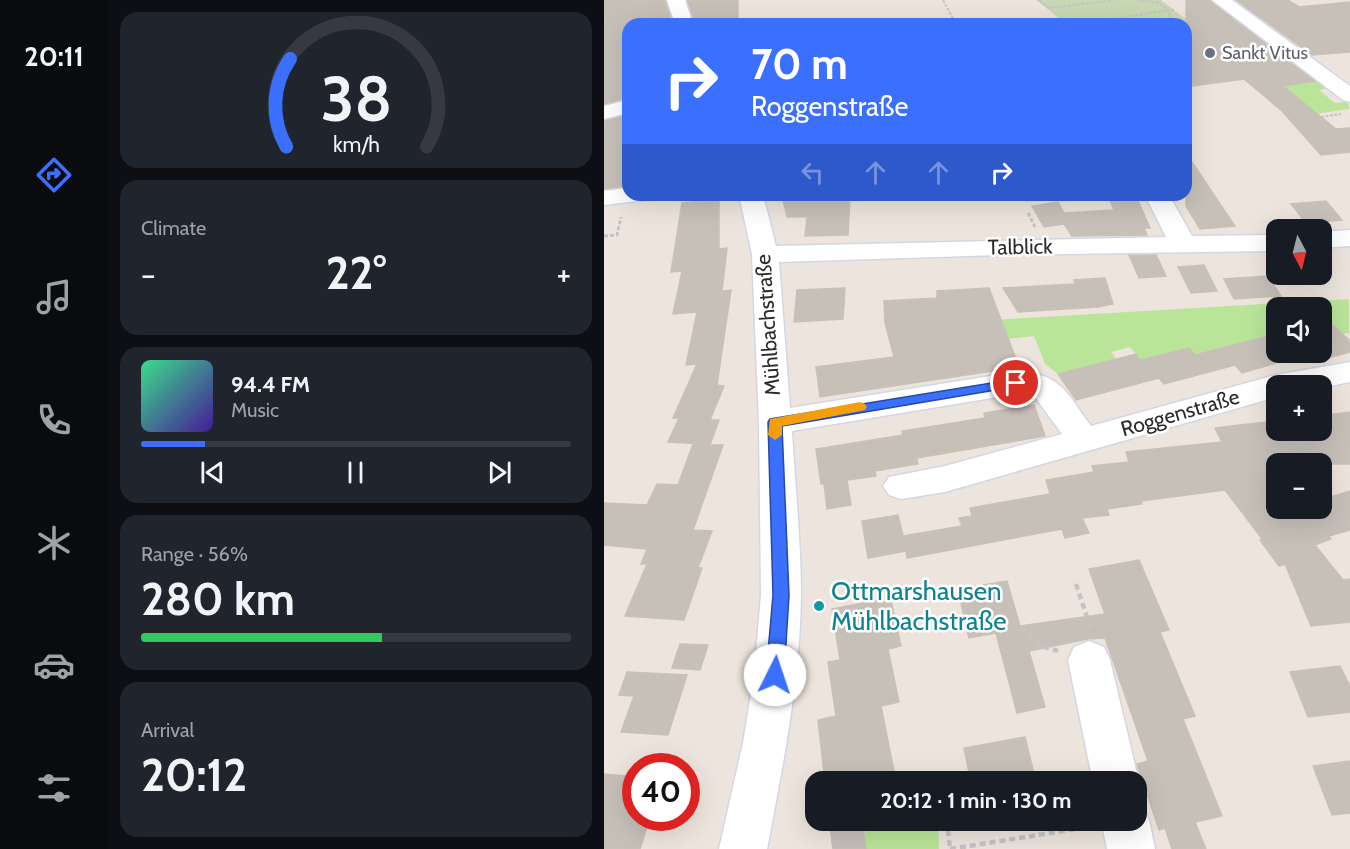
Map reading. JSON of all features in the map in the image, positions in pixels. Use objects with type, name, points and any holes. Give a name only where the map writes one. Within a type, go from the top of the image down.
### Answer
[{"type":"street","points":[[676,0],[682,18]]},
{"type":"street","points":[[1221,0],[1350,96]]},
{"type":"street","points":[[604,113],[622,108]]},
{"type":"street","name":"Mühlbachstraße","points":[[743,849],[765,743],[775,675],[781,595],[775,422],[765,254],[752,201]]},
{"type":"street","points":[[1160,201],[1183,245]]},
{"type":"street","points":[[1332,239],[1350,237]]},
{"type":"street","name":"Talblick","points":[[765,254],[1000,247],[1266,243]]},
{"type":"street","name":"Roggenstraße","points":[[1332,376],[1350,372]]},
{"type":"street","points":[[775,422],[881,403],[1016,383],[1034,383],[1046,389],[1084,440]]},
{"type":"street","name":"Roggenstraße","points":[[901,486],[945,479],[1266,389]]},
{"type":"street","points":[[1089,660],[1114,771]]},
{"type":"street","points":[[1127,831],[1131,849]]},
{"type":"path","points":[[943,0],[952,18]]},
{"type":"path","points":[[1039,0],[1049,8],[1113,0]]},
{"type":"path","points":[[1138,0],[1159,3],[1168,10],[1172,18]]},
{"type":"path","points":[[1111,18],[1174,10]]},
{"type":"path","points":[[1321,117],[1350,113]]},
{"type":"path","points":[[604,236],[617,235],[622,196]]},
{"type":"path","points":[[1020,628],[1040,646],[1089,660],[1093,633],[1076,584]]},
{"type":"path","points":[[948,831],[950,849],[1062,831]]},
{"type":"green space","points":[[1036,0],[1161,0],[1184,18],[1059,18]]},
{"type":"green space","points":[[1299,75],[1309,82],[1319,81],[1329,88],[1319,90],[1335,103],[1345,102],[1349,105],[1349,109],[1308,115],[1305,104],[1274,78]]},
{"type":"green space","points":[[1349,299],[1349,333],[1343,334],[1332,327],[1332,300]]},
{"type":"green space","points":[[1266,304],[1266,341],[1262,337],[1196,356],[1189,348],[1141,360],[1130,347],[1111,352],[1116,359],[1058,374],[1045,364],[1034,336],[999,340],[992,320]]},
{"type":"green space","points":[[865,831],[938,831],[939,849],[866,849]]},
{"type":"building","points":[[604,0],[665,0],[671,18],[622,18],[622,100],[604,104]]},
{"type":"building","points":[[687,0],[738,0],[738,18],[693,18]]},
{"type":"building","points":[[1186,0],[1210,0],[1315,81],[1283,86],[1336,129],[1350,128],[1350,152],[1321,155],[1282,111],[1244,79],[1192,86],[1192,18],[1186,18]]},
{"type":"building","points":[[1236,0],[1288,0],[1299,7],[1350,2],[1350,52],[1312,55]]},
{"type":"building","points":[[622,116],[622,187],[604,189],[604,121]]},
{"type":"building","points":[[1192,162],[1235,226],[1200,229],[1186,206],[1186,201],[1192,201]]},
{"type":"building","points":[[719,201],[719,249],[727,248],[722,291],[731,290],[717,385],[724,386],[710,420],[719,420],[710,445],[723,445],[693,530],[712,531],[698,568],[702,568],[684,620],[625,616],[647,564],[641,564],[647,549],[604,545],[604,503],[647,505],[657,484],[678,485],[693,444],[704,444],[668,442],[679,418],[673,418],[697,364],[686,365],[697,312],[673,314],[682,271],[671,272],[682,203]]},
{"type":"building","points":[[783,201],[850,201],[848,235],[805,236],[807,217],[787,217]]},
{"type":"building","points":[[1110,201],[1138,201],[1150,228],[1144,228],[1147,235],[1072,236],[1064,224],[1044,227],[1032,206],[1058,202],[1064,213],[1114,210]]},
{"type":"building","points":[[1326,201],[1342,220],[1303,219],[1291,204]]},
{"type":"building","points":[[1129,255],[1156,255],[1166,276],[1139,278]]},
{"type":"building","points":[[1204,265],[1217,291],[1191,293],[1178,267]]},
{"type":"building","points":[[1266,276],[1266,285],[1274,285],[1281,296],[1234,299],[1224,279]]},
{"type":"building","points":[[1105,278],[1113,304],[1098,307],[1018,312],[1003,288],[1075,284],[1074,280]]},
{"type":"building","points":[[845,288],[843,319],[794,322],[797,290]]},
{"type":"building","points":[[989,288],[1019,367],[820,397],[816,367],[894,357],[885,323],[884,301],[937,298],[937,291]]},
{"type":"building","points":[[1332,324],[1350,341],[1350,352],[1332,357]]},
{"type":"building","points":[[1266,337],[1266,363],[1276,363],[1242,373],[1235,365],[1164,384],[1159,378],[1076,400],[1058,374],[1136,354],[1140,360],[1189,348],[1195,355]]},
{"type":"building","points":[[1034,405],[1045,436],[917,458],[918,464],[875,471],[876,476],[847,480],[851,505],[827,509],[816,449],[903,435],[902,431],[985,418],[984,413]]},
{"type":"building","points":[[1350,412],[1350,464],[1332,464],[1332,453],[1266,453],[1266,519],[1332,519],[1332,497],[1350,491],[1350,530],[1329,536],[1331,539],[1315,545],[1343,580],[1350,579],[1350,622],[1311,626],[1285,564],[1279,566],[1260,540],[1263,540],[1225,490],[1141,501],[1142,504],[1107,509],[1109,515],[1082,518],[1089,533],[1065,538],[1062,529],[907,558],[906,551],[868,558],[862,521],[898,515],[903,536],[962,526],[959,518],[972,516],[970,508],[1050,494],[1046,480],[1094,472],[1092,466],[1129,462],[1126,452],[1222,442],[1215,428],[1266,422],[1266,441],[1332,441],[1332,414]]},
{"type":"building","points":[[1139,560],[1169,630],[1160,632],[1195,716],[1183,719],[1222,816],[1195,822],[1206,849],[1172,849],[1165,828],[1159,830],[1147,794],[1147,771],[1139,771],[1137,764],[1148,761],[1105,638],[1088,639],[1029,651],[1045,707],[1017,713],[996,633],[969,638],[960,599],[960,589],[1007,581],[1020,626],[1105,614],[1089,569]]},
{"type":"building","points":[[877,600],[878,603],[891,601],[901,646],[888,649],[899,702],[881,706],[894,771],[824,771],[818,720],[836,716],[828,662],[840,660],[832,609]]},
{"type":"building","points":[[680,644],[708,645],[700,670],[672,668]]},
{"type":"building","points":[[1340,666],[1350,686],[1350,712],[1308,717],[1290,672]]},
{"type":"building","points":[[627,672],[687,675],[668,735],[621,732],[634,696],[619,695]]},
{"type":"building","points":[[1025,737],[1033,771],[969,771],[964,748]]},
{"type":"building","points":[[1350,761],[1350,813],[1332,815],[1313,766]]},
{"type":"building","points":[[604,774],[622,776],[622,831],[646,831],[640,849],[604,849]]},
{"type":"building","points":[[831,831],[864,831],[866,849],[833,849]]},
{"type":"slow traffic","points":[[775,435],[775,422],[860,407]]},
{"type":"place","name":"Sankt Vitus","points":[[1210,53]]},
{"type":"place","name":"Ottmarshausen Mühlbachstraße","points":[[819,606]]},
{"type":"route","points":[[775,675],[781,595],[775,422],[881,403],[1016,383]]}]
